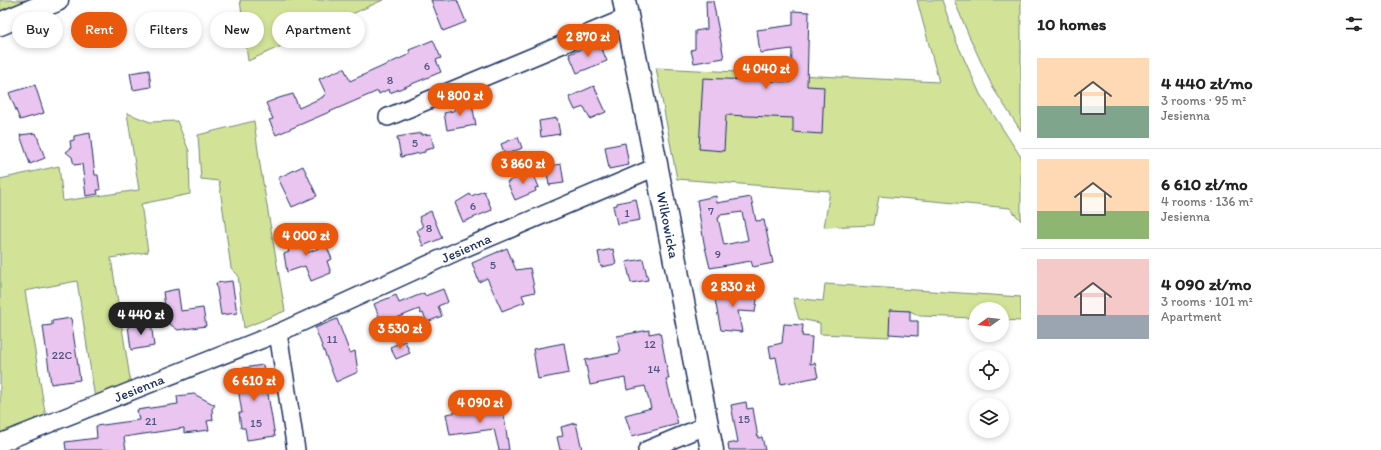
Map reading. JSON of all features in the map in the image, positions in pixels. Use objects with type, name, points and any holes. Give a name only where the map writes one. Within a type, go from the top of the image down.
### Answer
[{"type":"main road","points":[[0,24],[57,0]]},
{"type":"main road","name":"Wilkowicka","points":[[626,8],[712,450]]},
{"type":"street","points":[[388,117],[626,8]]},
{"type":"street","name":"Jesienna","points":[[0,443],[278,333],[460,250],[656,167]]},
{"type":"street","points":[[278,333],[296,450]]},
{"type":"street","points":[[647,450],[707,426]]},
{"type":"green space","points":[[0,0],[26,0],[0,11]]},
{"type":"green space","points":[[240,0],[383,0],[356,12],[272,12],[272,48],[277,48],[248,61],[246,48],[264,48],[264,12],[242,12]]},
{"type":"green space","points":[[917,0],[942,0],[956,41],[980,94],[1021,157],[1021,221],[1010,208],[879,196],[874,225],[824,227],[830,191],[677,179],[656,68],[939,82]]},
{"type":"green space","points":[[954,0],[1021,0],[1021,131],[993,88]]},
{"type":"green space","points":[[127,113],[150,122],[177,121],[189,151],[190,194],[141,204],[148,252],[111,258],[132,391],[96,405],[77,281],[25,291],[47,424],[2,442],[0,429],[0,179],[59,166],[63,201],[139,190]]},
{"type":"green space","points":[[254,121],[285,311],[244,328],[238,275],[231,268],[219,181],[201,179],[198,135]]},
{"type":"green space","points":[[825,284],[1021,297],[1021,321],[1009,320],[1009,302],[969,302],[969,318],[920,316],[910,311],[891,310],[889,337],[820,334],[820,323],[799,319],[793,298],[823,301]]},
{"type":"building","points":[[431,0],[457,0],[466,22],[443,31]]},
{"type":"building","points":[[706,1],[713,1],[724,58],[694,63],[691,50],[695,49],[695,31],[707,29]]},
{"type":"building","points":[[793,11],[809,12],[807,86],[824,87],[822,134],[793,132],[793,118],[726,115],[724,151],[699,149],[703,78],[791,82],[792,49],[760,53],[757,30],[793,25]]},
{"type":"building","points":[[433,40],[441,58],[436,60],[441,72],[390,93],[389,89],[379,94],[378,91],[276,135],[269,120],[273,119],[266,103],[293,94],[299,108],[323,97],[326,94],[319,79],[344,68],[350,81],[410,54],[409,50]]},
{"type":"building","points":[[599,42],[607,61],[577,73],[569,54]]},
{"type":"building","points":[[149,70],[151,87],[133,90],[130,73]]},
{"type":"building","points":[[35,85],[44,113],[20,120],[9,93]]},
{"type":"building","points":[[594,86],[606,112],[590,119],[584,107],[575,110],[569,97]]},
{"type":"building","points":[[460,103],[464,106],[472,104],[476,125],[447,130],[444,113],[453,111]]},
{"type":"building","points":[[557,118],[560,134],[541,137],[539,121]]},
{"type":"building","points":[[36,133],[45,158],[30,164],[20,135]]},
{"type":"building","points":[[90,133],[95,175],[98,175],[100,190],[97,190],[98,194],[86,196],[82,164],[74,165],[72,157],[66,152],[71,148],[70,141],[74,140],[74,136]]},
{"type":"building","points":[[422,133],[422,135],[431,134],[434,148],[425,150],[425,152],[401,157],[397,137]]},
{"type":"building","points":[[518,137],[522,148],[505,155],[501,144]]},
{"type":"building","points":[[625,143],[629,165],[609,169],[605,147]]},
{"type":"building","points":[[561,164],[564,183],[549,185],[546,167]]},
{"type":"building","points":[[303,166],[317,196],[292,207],[278,178]]},
{"type":"building","points":[[532,171],[539,187],[535,188],[536,191],[515,200],[507,182]]},
{"type":"building","points":[[484,191],[492,210],[463,222],[455,203],[470,194],[471,196]]},
{"type":"building","points":[[716,196],[717,203],[751,197],[756,221],[764,220],[773,263],[753,267],[751,261],[710,268],[697,200]],"holes":[[[742,212],[748,240],[724,245],[718,218],[720,215]]]},
{"type":"building","points":[[636,199],[640,220],[617,224],[613,206],[617,205],[617,203]]},
{"type":"building","points":[[431,211],[442,238],[423,246],[417,230],[423,227],[419,217]]},
{"type":"building","points":[[297,229],[307,253],[326,245],[332,259],[327,261],[331,273],[311,281],[305,266],[287,272],[284,254],[289,252],[282,234]]},
{"type":"building","points":[[507,248],[516,270],[530,268],[535,292],[522,295],[525,302],[502,311],[487,278],[479,282],[472,263]]},
{"type":"building","points":[[613,249],[616,264],[601,267],[598,252]]},
{"type":"building","points":[[643,259],[648,280],[631,283],[626,262]]},
{"type":"building","points":[[232,281],[237,313],[221,315],[216,283]]},
{"type":"building","points":[[178,289],[181,311],[203,308],[206,326],[178,330],[167,322],[163,292]]},
{"type":"building","points":[[443,289],[448,302],[438,306],[442,316],[427,322],[423,313],[421,314],[419,309],[382,324],[374,304],[396,295],[399,303],[424,293],[425,296]]},
{"type":"building","points":[[713,290],[758,294],[755,312],[738,311],[742,332],[721,330]]},
{"type":"building","points":[[890,310],[910,311],[910,321],[918,321],[918,336],[889,334]]},
{"type":"building","points":[[71,318],[80,380],[51,384],[43,326],[52,325],[52,321]]},
{"type":"building","points":[[337,319],[350,353],[355,351],[358,372],[336,382],[315,328]]},
{"type":"building","points":[[151,322],[154,346],[131,350],[128,325]]},
{"type":"building","points":[[784,324],[803,325],[802,336],[812,337],[810,364],[815,363],[818,377],[781,384],[776,357],[771,358],[769,346],[782,343]]},
{"type":"building","points":[[649,330],[649,334],[660,332],[669,379],[666,379],[678,424],[632,436],[625,415],[651,408],[645,386],[627,390],[625,378],[590,385],[585,360],[620,353],[617,336]]},
{"type":"building","points":[[405,341],[410,353],[396,359],[390,347]]},
{"type":"building","points":[[564,343],[569,373],[538,379],[533,349]]},
{"type":"building","points":[[263,365],[275,436],[247,440],[245,428],[241,428],[239,413],[242,413],[237,382],[232,383],[230,370]]},
{"type":"building","points":[[194,394],[215,405],[212,409],[213,420],[207,421],[209,430],[184,433],[184,428],[124,437],[126,450],[66,450],[65,442],[97,438],[96,426],[139,420],[137,410],[178,404],[177,396]]},
{"type":"building","points":[[746,402],[747,409],[753,408],[758,438],[762,437],[765,450],[729,450],[728,444],[738,442],[731,405]]},
{"type":"building","points":[[478,409],[479,412],[503,409],[509,450],[499,450],[494,429],[450,435],[446,414]]},
{"type":"building","points":[[576,423],[582,450],[560,450],[557,437],[563,436],[561,427]]}]
